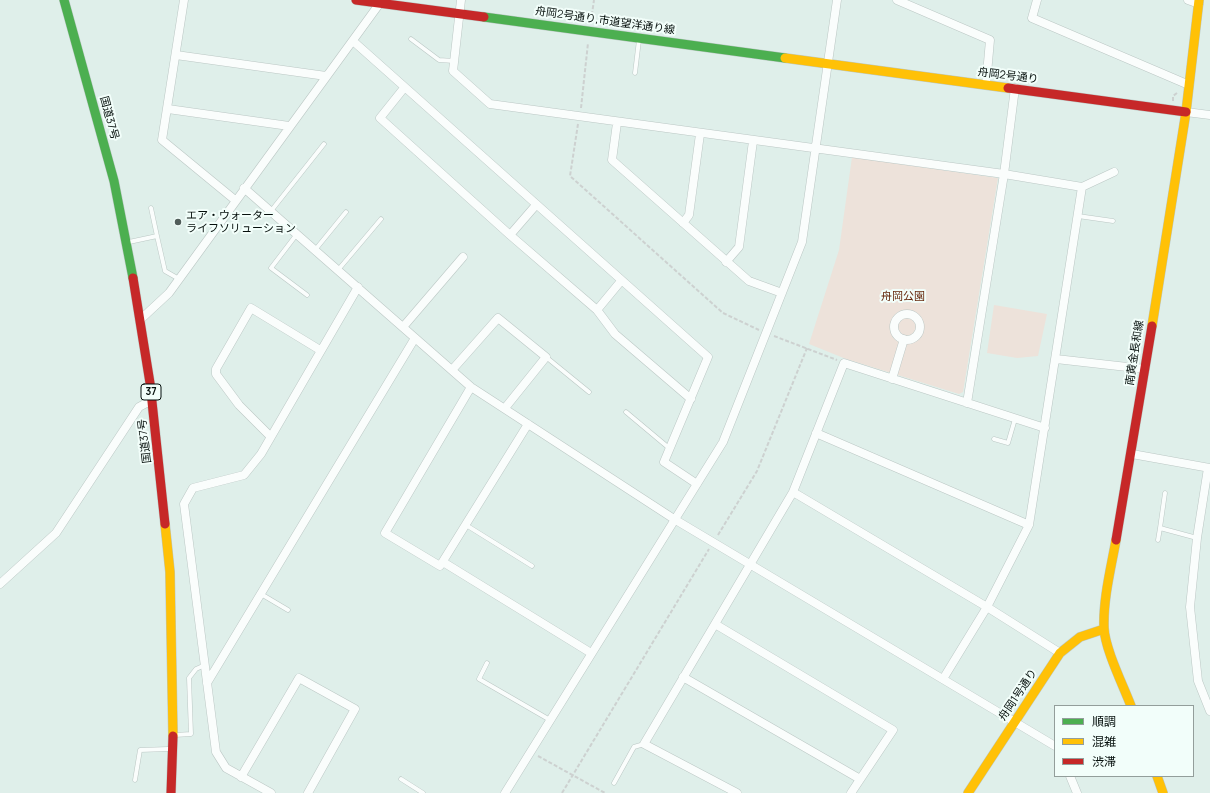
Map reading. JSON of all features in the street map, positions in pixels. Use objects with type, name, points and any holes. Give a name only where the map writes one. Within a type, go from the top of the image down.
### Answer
[{"type":"main road","name":"国道37号","points":[[64,0],[114,181],[141,319],[152,400],[170,572],[172,735],[171,793]]},
{"type":"main road","name":"舟岡2号通り,市道望洋通り線","points":[[356,0],[827,64]]},
{"type":"main road","name":"南黄金長和線","points":[[1131,705],[1110,650],[1104,629],[1108,586],[1132,454],[1186,112],[1199,2]]},
{"type":"main road","name":"舟岡2号通り","points":[[827,64],[1186,112]]},
{"type":"main road","name":"舟岡1号通り","points":[[968,793],[1060,653],[1074,640],[1104,629]]},
{"type":"main road","points":[[1157,777],[1163,793]]},
{"type":"street","points":[[184,0],[162,140],[235,200]]},
{"type":"street","points":[[461,0],[453,71],[490,104],[617,123],[1004,174],[1082,187],[1114,172]]},
{"type":"street","points":[[505,793],[723,442],[802,242],[837,0]]},
{"type":"street","points":[[897,0],[990,40],[986,85]]},
{"type":"street","points":[[1037,0],[1032,18],[1189,85]]},
{"type":"street","points":[[1188,0],[1199,2]]},
{"type":"street","points":[[141,319],[169,293],[235,200],[380,3]]},
{"type":"street","points":[[353,41],[708,357],[664,462],[697,484]]},
{"type":"street","points":[[176,55],[326,76]]},
{"type":"street","points":[[404,88],[380,118],[510,235],[597,310],[615,334],[690,399]]},
{"type":"street","points":[[967,403],[1004,174],[1015,88]]},
{"type":"street","points":[[168,109],[289,126]]},
{"type":"street","points":[[1186,112],[1210,115]]},
{"type":"street","points":[[617,123],[612,160],[749,281],[782,293]]},
{"type":"street","points":[[683,223],[689,214],[700,134]]},
{"type":"street","points":[[726,262],[739,247],[754,141]]},
{"type":"street","points":[[943,679],[986,607],[1029,525],[1082,187]]},
{"type":"street","points":[[244,188],[471,387],[713,543],[1054,745]]},
{"type":"street","points":[[510,235],[536,205]]},
{"type":"street","points":[[404,327],[462,257]]},
{"type":"street","points":[[597,310],[621,281]]},
{"type":"street","points":[[271,793],[226,768],[216,752],[184,504],[193,488],[244,475],[261,454],[270,436],[358,287]]},
{"type":"street","points":[[270,436],[239,405],[216,374],[216,369],[251,308],[320,350]]},
{"type":"street","points":[[452,370],[498,318],[546,357],[505,408]]},
{"type":"street","points":[[207,683],[415,338]]},
{"type":"street","points":[[892,379],[904,340]]},
{"type":"street","points":[[1056,360],[1145,370]]},
{"type":"street","points":[[737,793],[644,744],[749,564],[793,492],[844,363],[1045,428]]},
{"type":"street","points":[[471,387],[385,533],[440,566],[528,424]]},
{"type":"street","points":[[0,584],[56,534],[139,406],[152,400]]},
{"type":"street","points":[[816,433],[1029,525]]},
{"type":"street","points":[[1132,454],[1209,468],[1197,538],[1190,607],[1198,681],[1210,711]]},
{"type":"street","points":[[793,492],[1060,653]]},
{"type":"street","points":[[443,562],[591,653]]},
{"type":"street","points":[[715,624],[893,730],[851,793]]},
{"type":"street","points":[[683,676],[860,779]]},
{"type":"street","points":[[241,777],[299,678],[355,709],[308,793]]},
{"type":"street","points":[[1070,777],[1077,793]]},
{"type":"lane","points":[[635,73],[640,38]]},
{"type":"lane","points":[[411,39],[439,60],[454,61]]},
{"type":"lane","points":[[271,212],[324,144]]},
{"type":"lane","points":[[151,208],[165,271],[179,279]]},
{"type":"lane","points":[[315,250],[346,212]]},
{"type":"lane","points":[[1078,216],[1113,221]]},
{"type":"lane","points":[[338,270],[381,219]]},
{"type":"lane","points":[[297,234],[271,268],[307,295]]},
{"type":"lane","points":[[126,243],[157,236]]},
{"type":"lane","points":[[546,357],[589,392]]},
{"type":"lane","points":[[626,412],[670,448]]},
{"type":"lane","points":[[994,439],[1008,443],[1015,418]]},
{"type":"lane","points":[[1158,540],[1165,493]]},
{"type":"lane","points":[[466,525],[532,566]]},
{"type":"lane","points":[[1160,528],[1197,538]]},
{"type":"lane","points":[[261,594],[288,610]]},
{"type":"lane","points":[[487,663],[478,679],[550,720]]},
{"type":"lane","points":[[172,735],[191,734],[189,678],[196,669],[205,665]]},
{"type":"lane","points":[[614,783],[634,747],[644,744]]},
{"type":"lane","points":[[135,780],[140,750],[172,749]]},
{"type":"lane","points":[[401,780],[423,793]]},
{"type":"path","points":[[594,0],[589,31],[580,117],[570,176],[723,313],[765,333],[844,363]]},
{"type":"path","points":[[562,793],[757,471],[807,348]]},
{"type":"path","points":[[530,752],[605,793]]},
{"type":"green space","name":"舟岡公園","points":[[852,157],[998,178],[963,392],[959,394],[846,359],[809,344],[839,250]]},
{"type":"green space","points":[[994,305],[1047,314],[1038,356],[1017,358],[987,353]]},
{"type":"traffic: fast","points":[[64,0],[114,181],[133,278]]},
{"type":"traffic: fast","points":[[484,17],[785,58]]},
{"type":"traffic: slow","points":[[1152,326],[1186,112],[1199,0]]},
{"type":"traffic: slow","points":[[785,58],[1008,88]]},
{"type":"traffic: slow","points":[[165,524],[170,572],[173,736]]},
{"type":"traffic: slow","points":[[1116,540],[1106,595],[1104,628],[1105,637],[1111,656],[1131,705]]},
{"type":"traffic: slow","points":[[968,793],[1060,653],[1080,637],[1104,629]]},
{"type":"traffic: slow","points":[[1157,777],[1163,793]]},
{"type":"traffic: jam","points":[[356,0],[484,17]]},
{"type":"traffic: jam","points":[[1008,88],[1186,112]]},
{"type":"traffic: jam","points":[[133,278],[150,383],[165,524]]},
{"type":"traffic: jam","points":[[1116,540],[1152,326]]},
{"type":"traffic: jam","points":[[171,793],[173,736]]},
{"type":"place","name":"エア・ウォーター ライフソリューション","points":[[178,222]]}]
